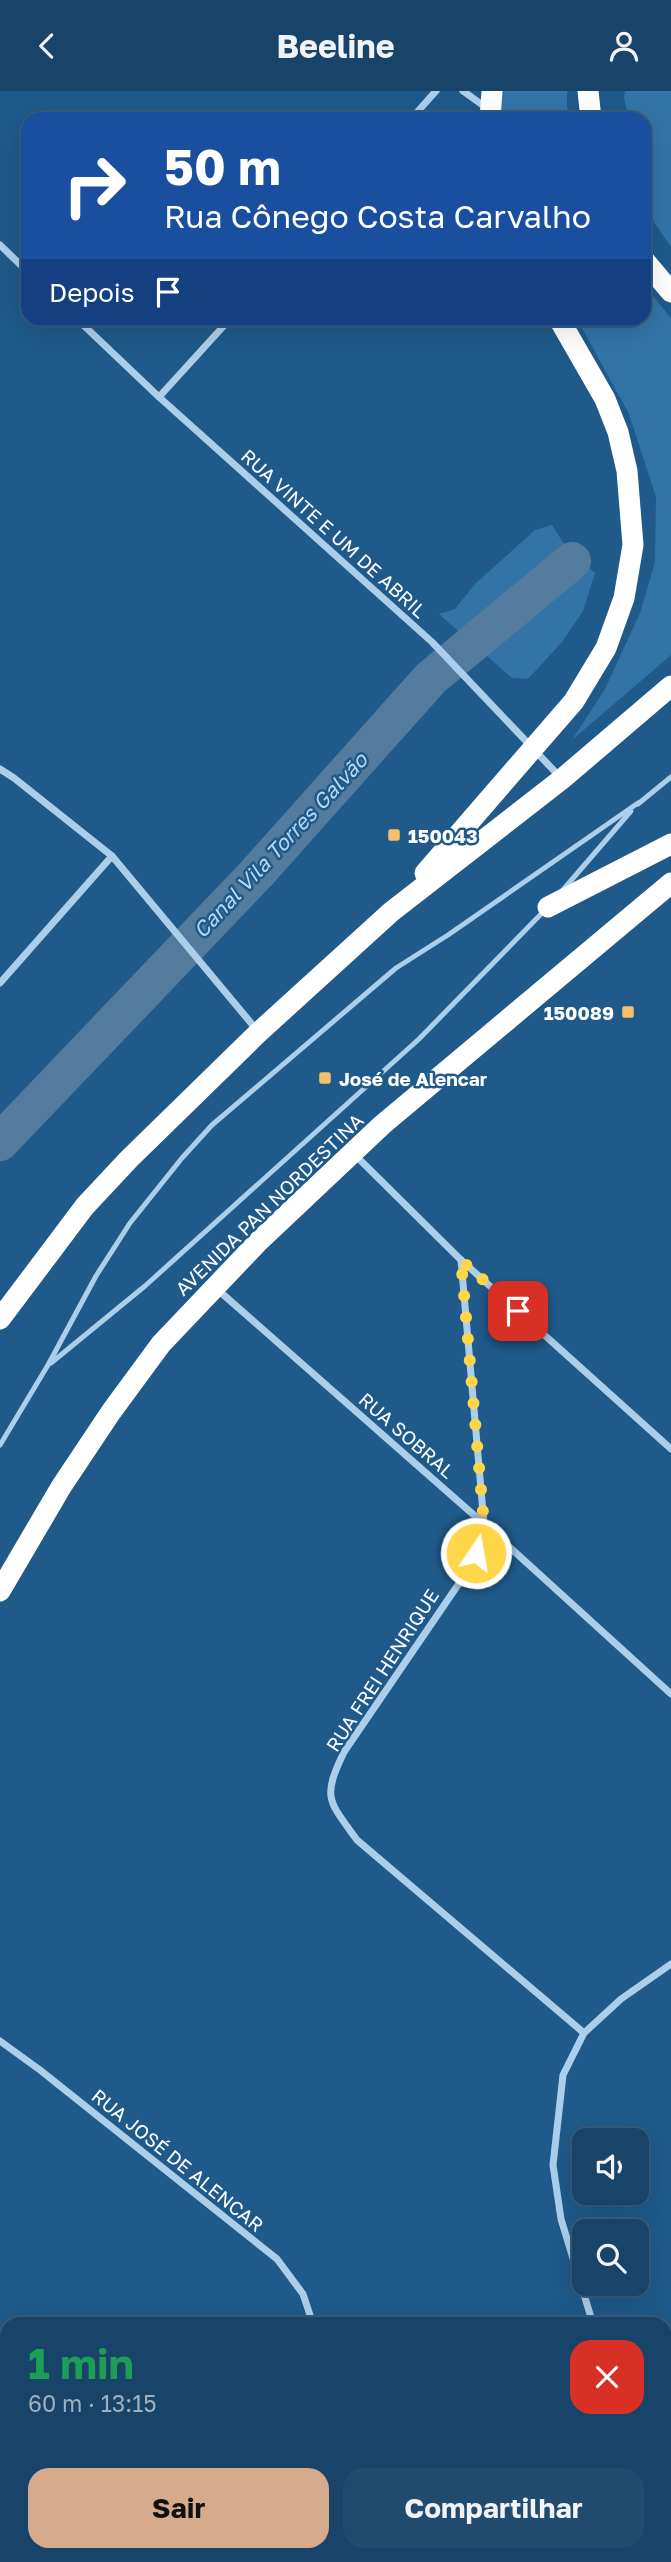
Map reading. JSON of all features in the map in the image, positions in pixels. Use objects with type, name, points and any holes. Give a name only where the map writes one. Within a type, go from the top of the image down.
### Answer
[{"type":"highway","points":[[588,91],[590,112]]},
{"type":"highway","points":[[651,268],[671,292]]},
{"type":"highway","points":[[391,912],[574,701],[606,648],[624,598],[633,545],[627,471],[618,432],[605,399],[563,326]]},
{"type":"highway","points":[[0,1319],[85,1206],[129,1159],[258,1033],[391,912],[562,779],[671,686]]},
{"type":"highway","points":[[548,907],[671,844]]},
{"type":"highway","name":"AVENIDA PAN NORDESTINA","points":[[0,1591],[61,1487],[111,1412],[161,1344],[214,1287],[352,1153],[671,883]]},
{"type":"street","points":[[417,112],[436,91]]},
{"type":"street","points":[[463,91],[490,106]]},
{"type":"street","points":[[0,245],[21,265]]},
{"type":"street","name":"RUA VINTE E UM DE ABRIL","points":[[84,326],[159,397],[432,642],[562,779]]},
{"type":"street","points":[[159,397],[224,326]]},
{"type":"street","points":[[0,769],[112,856],[258,1033]]},
{"type":"street","points":[[0,983],[112,856]]},
{"type":"street","points":[[352,1153],[461,1260],[671,1449]]},
{"type":"street","name":"RUA FREI HENRIQUE","points":[[461,1260],[484,1524],[476,1553],[462,1579],[344,1752],[330,1782],[333,1807],[357,1840],[584,2033]]},
{"type":"street","name":"RUA SOBRAL","points":[[214,1287],[484,1524],[671,1694]]},
{"type":"street","points":[[591,2317],[561,2219],[553,2165],[563,2075],[584,2033],[621,1999],[671,1964]]},
{"type":"street","name":"RUA JOSÉ DE ALENCAR","points":[[0,2041],[277,2259],[303,2294],[311,2317]]},
{"type":"lane","points":[[0,1445],[48,1365],[96,1276],[130,1223],[212,1125],[396,968],[448,935],[638,803],[671,777]]},
{"type":"lane","points":[[48,1365],[145,1286],[419,1039],[548,907],[638,803]]},
{"type":"shaded area","points":[[500,91],[567,91],[569,112],[498,112]]},
{"type":"shaded area","points":[[625,91],[671,91],[671,247],[654,222],[651,210],[651,112],[627,112]]},
{"type":"shaded area","points":[[651,294],[671,318],[671,655],[572,740],[605,689],[640,613],[655,562],[656,497],[629,414],[581,326],[651,326]]},
{"type":"shaded area","points":[[552,525],[566,547],[595,573],[583,611],[562,642],[528,679],[512,678],[439,614],[455,609],[475,584],[535,530]]},
{"type":"waterway","name":"Canal Vila Torres Galvão","points":[[0,1142],[256,874],[431,678],[572,561]]},
{"type":"place","name":"150043","points":[[394,835]]},
{"type":"place","name":"150089","points":[[628,1012]]},
{"type":"place","name":"José de Alencar","points":[[325,1078]]},
{"type":"route","points":[[476,1553],[484,1524],[461,1260],[518,1311]]}]
